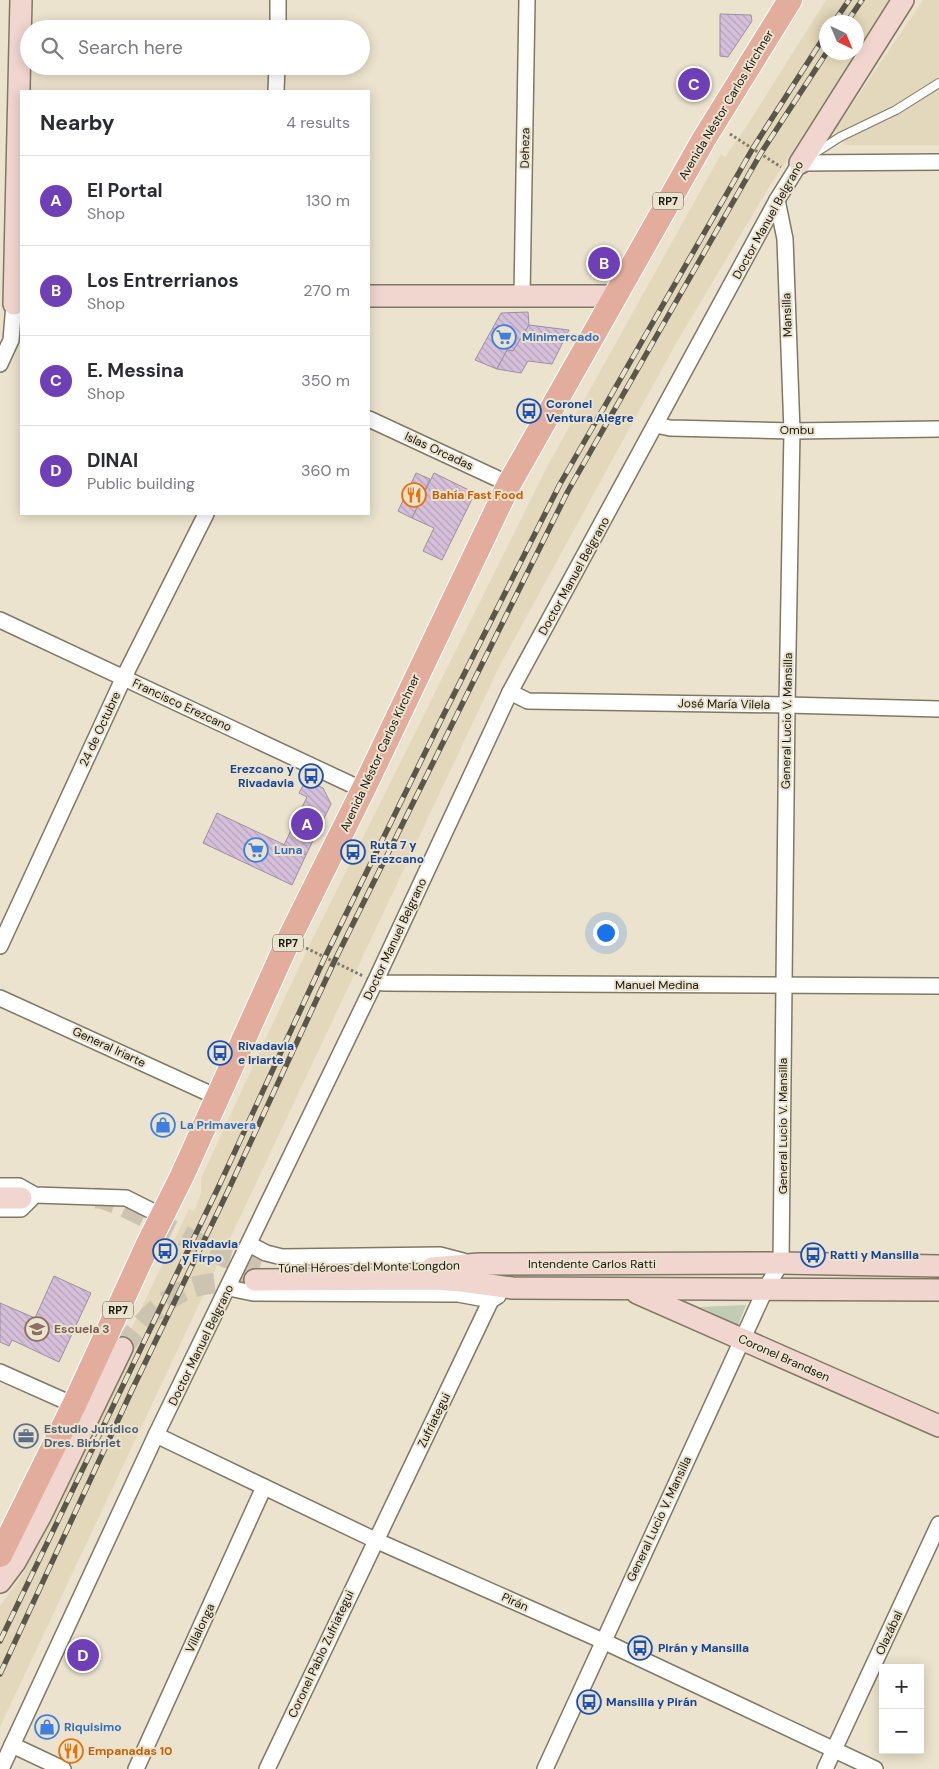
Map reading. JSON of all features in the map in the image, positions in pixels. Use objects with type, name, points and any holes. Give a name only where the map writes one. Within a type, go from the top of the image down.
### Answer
[{"type":"main road","points":[[20,20],[21,0]]},
{"type":"main road","name":"Doctor Manuel Belgrano","points":[[791,165],[904,1]]},
{"type":"main road","name":"Avenida Néstor Carlos Kirchner","points":[[0,1556],[74,1405],[289,939],[363,790],[509,484],[614,296],[783,2]]},
{"type":"main road","points":[[12,304],[20,34]]},
{"type":"main road","points":[[370,296],[614,296]]},
{"type":"main road","points":[[0,1198],[28,1196]]},
{"type":"main road","name":"Intendente Carlos Ratti","points":[[479,1264],[781,1263],[939,1266]]},
{"type":"main road","name":"Túnel Héroes del Monte Longdon","points":[[435,1279],[258,1273],[479,1264]]},
{"type":"main road","name":"Intendente Carlos Ratti","points":[[435,1279],[512,1288],[939,1290]]},
{"type":"main road","name":"Coronel Brandsen","points":[[629,1290],[939,1426]]},
{"type":"main road","points":[[0,1582],[16,1562],[41,1515],[122,1348]]},
{"type":"street","points":[[278,0],[278,20]]},
{"type":"street","name":"Deheza","points":[[522,296],[527,0]]},
{"type":"street","points":[[276,90],[277,75]]},
{"type":"street","points":[[791,165],[939,162]]},
{"type":"street","name":"Doctor Manuel Belgrano","points":[[1,1769],[156,1435],[229,1288],[375,982],[510,692],[777,200],[791,165]]},
{"type":"street","name":"Mansilla","points":[[777,200],[784,240],[792,431]]},
{"type":"street","points":[[0,364],[11,340],[12,304]]},
{"type":"street","name":"Islas Orcadas","points":[[370,419],[509,484]]},
{"type":"street","name":"Ombu","points":[[656,425],[670,428],[792,431],[939,429]]},
{"type":"street","name":"General Lucio V. Mansilla","points":[[545,1769],[766,1288],[781,1263],[792,431]]},
{"type":"street","name":"24 de Octubre","points":[[0,946],[124,678],[206,515]]},
{"type":"street","name":"Francisco Erezcano","points":[[0,620],[363,790]]},
{"type":"street","name":"José María Vilela","points":[[510,692],[528,702],[787,705],[939,710]]},
{"type":"street","name":"Manuel Medina","points":[[375,982],[385,984],[939,986]]},
{"type":"street","name":"General Iriarte","points":[[0,998],[217,1097]]},
{"type":"street","points":[[0,1186],[19,1186],[28,1196],[126,1198],[162,1216]]},
{"type":"street","points":[[0,1209],[21,1208],[28,1196]]},
{"type":"street","name":"Intendente Carlos Ratti","points":[[249,1244],[266,1253],[282,1256],[440,1255],[479,1264]]},
{"type":"street","points":[[229,1288],[253,1293],[458,1294],[491,1300],[512,1288]]},
{"type":"street","name":"Zufriategui","points":[[375,1540],[491,1300]]},
{"type":"street","points":[[0,1372],[74,1405]]},
{"type":"street","name":"Pirán","points":[[156,1435],[375,1540],[603,1641],[874,1769]]},
{"type":"street","name":"Villalonga","points":[[136,1769],[264,1487]]},
{"type":"street","name":"Olazábal","points":[[825,1769],[939,1524]]},
{"type":"street","name":"Coronel Pablo Zufriategui","points":[[267,1769],[375,1540]]},
{"type":"street","points":[[12,1745],[63,1769]]},
{"type":"lane","points":[[791,165],[840,137],[896,110],[939,83]]},
{"type":"path","points":[[729,134],[791,165]]},
{"type":"path","points":[[289,939],[375,982]]},
{"type":"shaded area","points":[[826,0],[890,0],[864,41],[864,15],[819,15],[819,60],[851,60],[769,187],[674,347],[500,665],[0,1727],[0,1606],[23,1574],[126,1348],[124,1344],[189,1209],[194,1211],[201,1193],[201,1178],[309,946],[547,467],[721,154],[725,157]]},
{"type":"shaded area","points":[[923,0],[939,0],[939,145],[844,145],[835,130]]},
{"type":"green space","points":[[746,1305],[738,1325],[700,1307]]},
{"type":"building","points":[[720,14],[751,15],[752,21],[728,57],[720,56]]},
{"type":"building","name":"Minimercado","points":[[528,312],[529,325],[513,351],[507,350],[497,369],[475,360],[501,313]]},
{"type":"building","points":[[529,325],[569,330],[552,364],[528,361],[521,373],[497,369],[507,350],[513,351]]},
{"type":"building","name":"Bahía Fast Food","points":[[416,473],[430,479],[412,518],[398,511]]},
{"type":"building","points":[[434,473],[475,493],[442,560],[423,551],[434,528],[412,518]]},
{"type":"building","points":[[306,780],[323,788],[331,804],[306,855],[284,845],[307,797],[299,793]]},
{"type":"building","name":"Luna","points":[[217,813],[306,855],[292,885],[203,843]]},
{"type":"building","name":"Escuela 3","points":[[54,1276],[91,1293],[59,1362],[12,1340],[9,1346],[0,1342],[0,1303],[35,1318]]},
{"type":"tunnel","points":[[95,1198],[101,1198],[125,1207],[228,1258],[260,1267]]},
{"type":"tunnel","points":[[122,1348],[157,1309],[189,1288],[222,1282],[255,1280]]},
{"type":"railway","points":[[839,15],[849,0]]},
{"type":"railway","points":[[852,15],[862,0]]},
{"type":"railway","points":[[0,1641],[218,1188],[325,957],[442,718],[560,484],[753,148],[819,45]]},
{"type":"railway","points":[[0,1674],[334,962],[568,491],[761,153],[822,60]]},
{"type":"place","name":"E. Messina","points":[[694,84]]},
{"type":"place","name":"Los Entrerrianos","points":[[604,263]]},
{"type":"place","name":"Minimercado","points":[[504,337]]},
{"type":"place","name":"Coronel Ventura Alegre","points":[[529,411]]},
{"type":"place","name":"Bahía Fast Food","points":[[414,495]]},
{"type":"place","name":"Erezcano y Rivadavia","points":[[311,776]]},
{"type":"place","name":"El Portal","points":[[307,824]]},
{"type":"place","name":"Luna","points":[[256,850]]},
{"type":"place","name":"Ruta 7 y Erezcano","points":[[353,852]]},
{"type":"place","name":"Rivadavia e Iriarte","points":[[220,1053]]},
{"type":"place","name":"La Primavera","points":[[163,1125]]},
{"type":"place","name":"Rivadavia y Firpo","points":[[165,1251]]},
{"type":"place","name":"Ratti y Mansilla","points":[[813,1255]]},
{"type":"place","name":"Escuela 3","points":[[37,1329]]},
{"type":"place","name":"Estudio Jurídico Dres. Birbriet","points":[[26,1436]]},
{"type":"place","name":"Pirán y Mansilla","points":[[640,1648]]},
{"type":"place","name":"DINAI","points":[[83,1655]]},
{"type":"place","name":"Mansilla y Pirán","points":[[589,1702]]},
{"type":"place","name":"Riquisimo","points":[[47,1727]]},
{"type":"place","name":"Empanadas 10","points":[[71,1751]]}]
